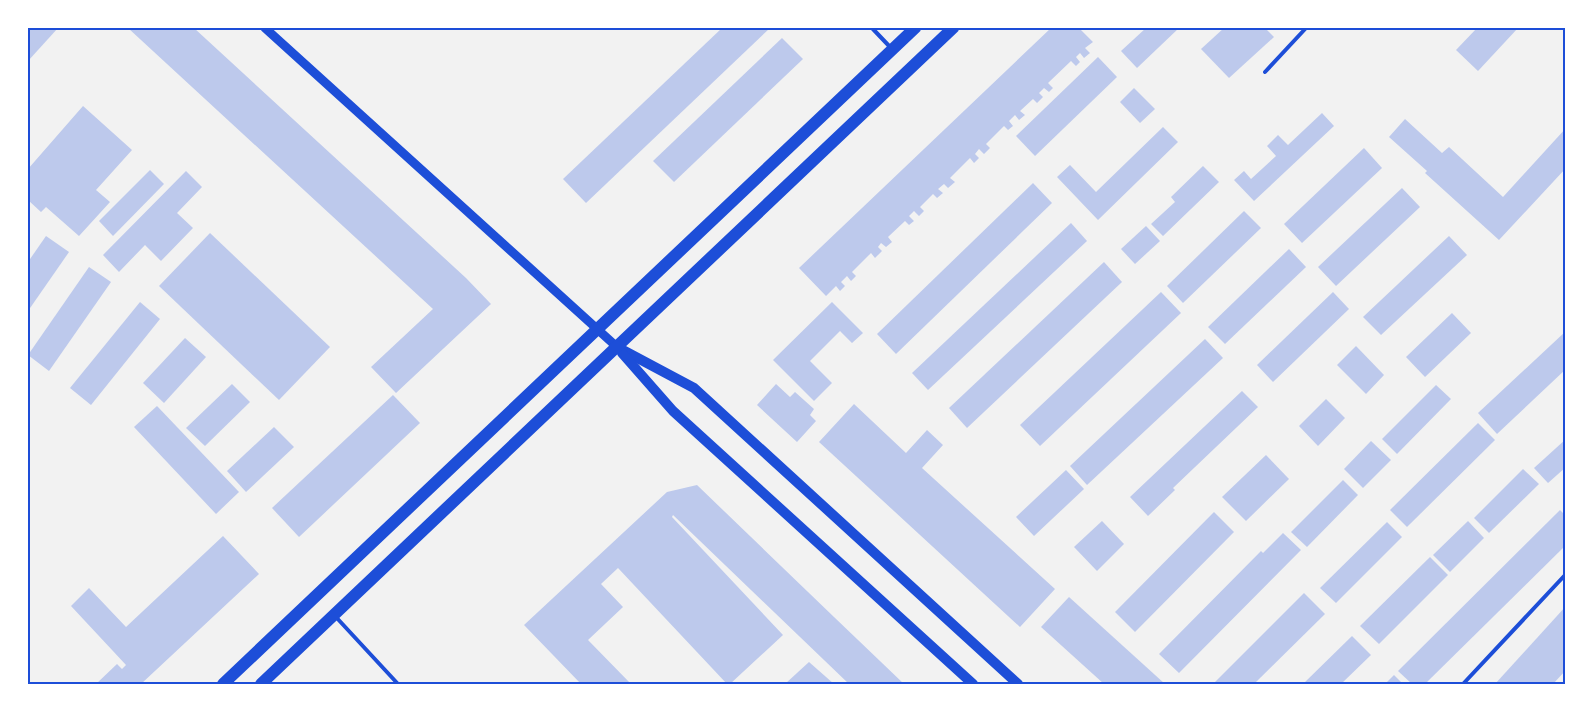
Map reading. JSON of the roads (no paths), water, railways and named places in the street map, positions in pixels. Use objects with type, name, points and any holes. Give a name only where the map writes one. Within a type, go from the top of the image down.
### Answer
[{"type":"main road","points":[[223,684],[916,28]]},
{"type":"main road","points":[[261,684],[953,28]]},
{"type":"main road","points":[[617,347],[673,411],[973,684]]},
{"type":"main road","points":[[617,347],[694,388],[1018,684]]},
{"type":"street","points":[[265,28],[617,347]]},
{"type":"lane","points":[[872,28],[893,49]]},
{"type":"lane","points":[[1265,72],[1306,28]]},
{"type":"lane","points":[[1463,684],[1566,574]]},
{"type":"lane","points":[[334,615],[398,684]]}]
